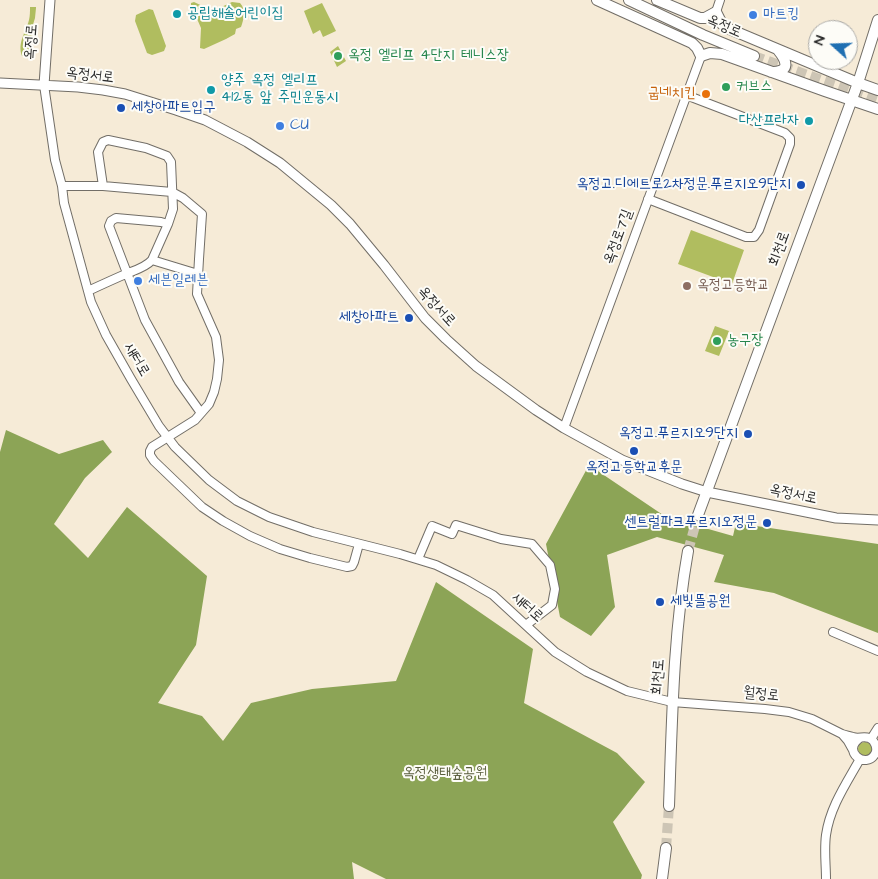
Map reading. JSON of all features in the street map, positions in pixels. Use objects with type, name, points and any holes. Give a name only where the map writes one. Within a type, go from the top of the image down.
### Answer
[{"type":"main road","points":[[597,0],[692,43],[878,109]]},
{"type":"main road","name":"옥정로","points":[[629,0],[703,35],[754,56]]},
{"type":"main road","points":[[657,0],[878,90]]},
{"type":"main road","points":[[700,18],[716,12],[722,24],[727,28]]},
{"type":"main road","name":"회천로","points":[[698,515],[858,83],[878,20]]},
{"type":"main road","points":[[692,43],[701,56],[722,54]]},
{"type":"main road","points":[[770,72],[779,72],[786,66],[786,60],[778,49]]},
{"type":"main road","name":"회천로","points":[[669,806],[672,702],[680,609],[688,551]]},
{"type":"main road","points":[[662,879],[666,848]]},
{"type":"street","name":"옥정로","points":[[44,85],[50,0]]},
{"type":"street","points":[[716,12],[720,0]]},
{"type":"street","name":"옥정로7길","points":[[564,428],[701,56]]},
{"type":"street","name":"옥정서로","points":[[0,83],[103,90],[125,94],[205,120],[236,136],[280,163],[324,199],[350,224],[425,318],[476,366],[536,410],[622,460],[707,492],[836,518],[878,520]]},
{"type":"street","name":"새터로","points":[[44,85],[55,160],[62,186],[64,203],[91,302],[110,343],[175,447],[209,480],[237,501],[269,517],[313,532],[436,565],[493,595],[555,652],[587,672],[627,691],[672,702]]},
{"type":"street","points":[[648,199],[746,237],[754,237],[759,230],[790,144],[790,138],[785,133],[686,95]]},
{"type":"street","points":[[88,291],[148,265],[152,260],[173,209],[171,162],[166,156],[146,148],[108,140],[103,142],[98,152],[103,186]]},
{"type":"street","points":[[62,186],[103,186],[172,192],[183,198],[202,214],[197,294],[216,337],[220,360],[214,392],[209,404],[195,420],[152,447],[150,455],[154,461],[202,507],[250,536],[310,558],[347,567],[352,566],[359,544]]},
{"type":"street","name":"새터로","points":[[168,224],[116,218],[111,221],[109,226],[145,320],[179,382],[201,413]]},
{"type":"street","points":[[152,260],[198,274]]},
{"type":"street","points":[[418,559],[432,526],[452,534],[456,526],[501,539],[532,544],[550,565],[555,589],[552,605],[526,626]]},
{"type":"street","points":[[833,632],[878,651]]},
{"type":"street","name":"월정로","points":[[672,702],[765,708],[789,712],[812,719],[842,734]]},
{"type":"street","points":[[871,739],[878,728]]},
{"type":"street","points":[[842,734],[871,739],[877,750],[874,756],[875,760],[860,760],[842,734]]},
{"type":"street","points":[[853,750],[855,743],[860,738]]},
{"type":"street","points":[[826,879],[826,836],[829,822],[837,800],[860,760]]},
{"type":"green space","points":[[194,2],[213,11],[232,2],[240,3],[244,14],[241,27],[236,29],[235,34],[226,39],[204,49],[200,48],[201,28],[191,5]]},
{"type":"green space","points":[[322,3],[336,31],[323,37],[320,30],[313,34],[304,11]]},
{"type":"green space","points":[[30,7],[36,8],[32,28],[30,57],[22,56],[21,47],[22,38],[29,20]]},
{"type":"green space","points":[[149,9],[153,10],[166,46],[164,51],[152,55],[147,53],[135,21],[136,15]]},
{"type":"green space","name":"옥정 엘리프 4단지 테니스장","points":[[338,46],[346,61],[337,67],[330,52]]},
{"type":"green space","points":[[691,230],[744,250],[732,284],[678,264]]},
{"type":"green space","name":"농구장","points":[[715,326],[729,331],[719,356],[705,351]]},
{"type":"green space","name":"옥정생태숲공원","points":[[6,430],[59,454],[103,440],[112,452],[85,478],[54,524],[88,558],[127,507],[207,576],[196,645],[158,703],[202,716],[223,741],[251,703],[312,689],[396,681],[436,582],[533,649],[524,703],[617,753],[645,782],[613,822],[642,875],[641,879],[386,879],[352,862],[354,879],[0,879],[0,452]]},
{"type":"green space","points":[[589,465],[666,517],[733,536],[736,523],[878,544],[878,633],[774,593],[714,582],[724,555],[657,537],[607,555],[615,607],[591,636],[560,617],[546,544]]},
{"type":"green space","points":[[862,742],[868,742],[872,749],[868,756],[862,756],[858,752],[858,746]]},
{"type":"tunnel","points":[[754,56],[878,100]]},
{"type":"tunnel","points":[[688,551],[698,515]]},
{"type":"tunnel","points":[[666,848],[669,806]]},
{"type":"place","name":"공립해솔어린이집","points":[[177,14]]},
{"type":"place","name":"마트킹","points":[[753,15]]},
{"type":"place","name":"옥정 엘리프 4단지 테니스장","points":[[338,56]]},
{"type":"place","name":"커브스","points":[[726,87]]},
{"type":"place","name":"양주 옥정 엘리프 412동 앞 주민운동시","points":[[211,90]]},
{"type":"place","name":"굽네치킨","points":[[706,94]]},
{"type":"place","name":"세창아파트입구","points":[[121,108]]},
{"type":"place","name":"다산프라자","points":[[809,121]]},
{"type":"place","name":"CU","points":[[280,126]]},
{"type":"place","name":"옥정고.디에트로2차정문.푸르지오9단지","points":[[801,185]]},
{"type":"place","name":"세븐일레븐","points":[[138,281]]},
{"type":"place","name":"옥정고등학교","points":[[687,286]]},
{"type":"place","name":"세창아파트","points":[[409,318]]},
{"type":"place","name":"농구장","points":[[717,341]]},
{"type":"place","name":"옥정고.푸르지오9단지","points":[[748,434]]},
{"type":"place","name":"옥정고등학교후문","points":[[634,451]]},
{"type":"place","name":"센트럴파크푸르지오정문","points":[[767,523]]},
{"type":"place","name":"세빛뜰공원","points":[[660,602]]}]
